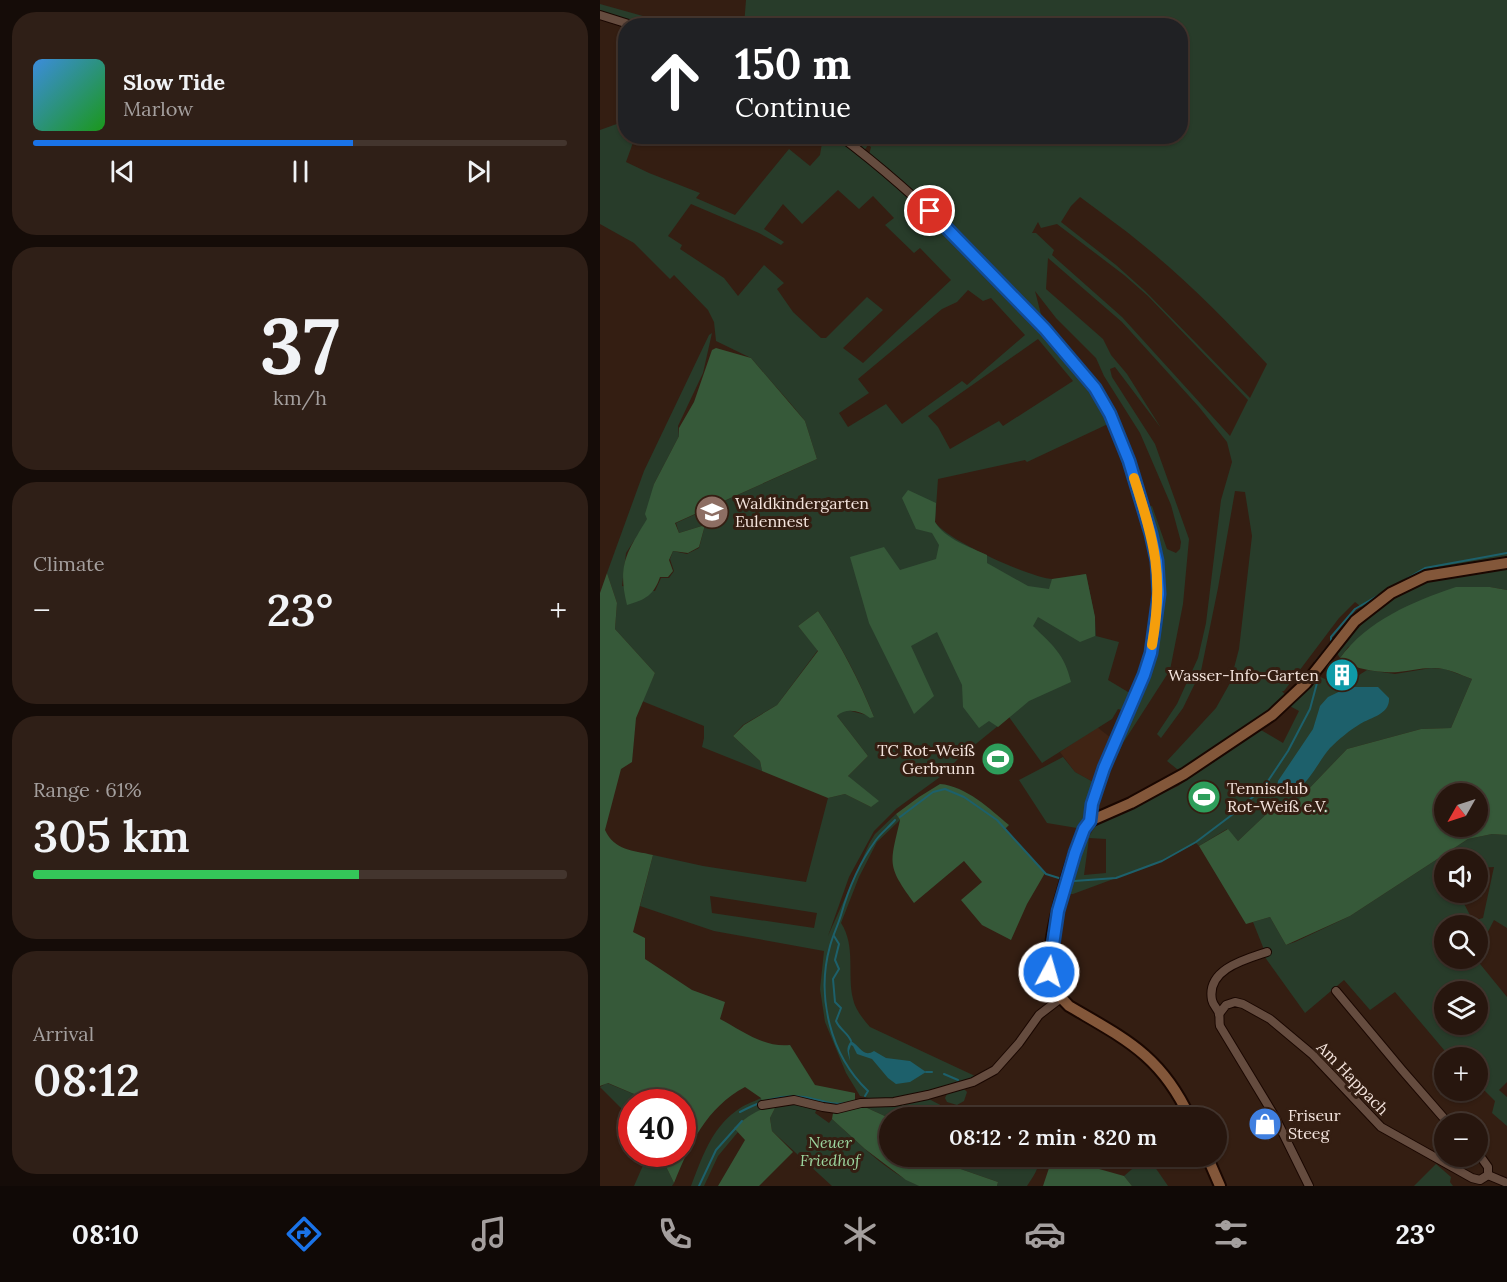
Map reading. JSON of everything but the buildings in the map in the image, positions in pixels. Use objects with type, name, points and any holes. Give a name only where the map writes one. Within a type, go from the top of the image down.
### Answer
[{"type":"street","points":[[600,15],[618,21]]},
{"type":"street","points":[[850,144],[930,211],[1075,362],[1095,388],[1110,414],[1129,461],[1157,561],[1159,594],[1151,653],[1144,675],[1104,768],[1068,879],[1058,911],[1049,972],[1053,986],[1069,1006],[1133,1044],[1151,1059],[1169,1082],[1184,1107]]},
{"type":"street","points":[[1087,826],[1184,774],[1272,715],[1306,683],[1355,621],[1391,593],[1426,576],[1507,563]]},
{"type":"street","points":[[1267,952],[1238,962],[1219,974],[1212,993],[1212,1002],[1219,1014],[1220,1026],[1275,1117],[1309,1186]]},
{"type":"street","points":[[1336,991],[1439,1113]]},
{"type":"street","points":[[762,1105],[794,1100],[837,1108],[861,1103],[894,1102],[973,1082],[994,1070],[1007,1057],[1039,1015],[1061,998]]},
{"type":"street","name":"Am Happach","points":[[1219,1014],[1226,1005],[1238,1003],[1270,1019],[1313,1055],[1381,1127],[1472,1182],[1488,1175]]},
{"type":"street","points":[[1212,1167],[1220,1186]]},
{"type":"street","points":[[1488,1167],[1488,1175],[1507,1182]]},
{"type":"shaded area","points":[[1097,727],[1111,738],[1095,783],[1075,772],[1060,752]]},
{"type":"green space","points":[[746,0],[1507,0],[1507,559],[1441,569],[1364,609],[1355,602],[1339,618],[1282,691],[1288,698],[1271,713],[1182,773],[1167,761],[1216,708],[1230,683],[1239,649],[1252,536],[1245,492],[1235,491],[1201,671],[1183,708],[1161,738],[1157,734],[1177,704],[1198,658],[1206,623],[1221,500],[1232,462],[1227,442],[1199,407],[1122,322],[1048,258],[1046,289],[1103,339],[1111,355],[1127,374],[1161,428],[1115,367],[1110,369],[1112,377],[1155,444],[1189,539],[1183,604],[1170,670],[1123,743],[1110,771],[1107,770],[1113,749],[1139,695],[1161,599],[1146,508],[1152,506],[1167,549],[1176,553],[1180,549],[1181,542],[1171,505],[1140,433],[1104,376],[1096,358],[1056,318],[1035,291],[1044,326],[890,170],[871,158],[869,155],[871,147],[868,145],[864,151],[854,144],[1188,144],[1188,18],[745,18]],"holes":[[[1080,197],[1176,273],[1267,364],[1250,398],[1145,291],[1061,222]],[[1038,222],[1041,228],[1057,224],[1124,275],[1148,296],[1248,400],[1230,436],[1122,317],[1052,255],[1054,250],[1036,233],[1032,233]]]},
{"type":"green space","points":[[600,4],[650,18],[618,18],[600,13]]},
{"type":"green space","points":[[618,124],[618,144],[632,144],[626,162],[700,193],[696,198],[735,215],[789,149],[810,166],[820,155],[822,144],[844,144],[914,199],[1012,299],[1096,390],[1108,413],[1131,479],[1129,483],[1108,424],[1027,462],[1025,460],[938,479],[935,522],[942,530],[971,548],[1027,572],[1053,579],[1086,574],[1095,618],[1096,636],[1119,642],[1108,680],[1133,695],[1125,711],[1118,709],[1112,719],[1042,763],[1009,717],[961,756],[940,777],[896,809],[874,831],[849,877],[828,936],[869,844],[875,834],[896,814],[900,820],[877,842],[859,877],[841,923],[846,932],[850,951],[853,999],[857,1010],[870,1027],[975,1076],[966,1081],[889,1100],[860,1096],[846,1073],[825,1022],[820,989],[824,951],[714,931],[640,906],[653,855],[703,866],[806,882],[828,798],[845,794],[871,807],[848,776],[868,756],[837,716],[843,710],[847,710],[874,717],[849,662],[818,611],[798,626],[818,650],[777,705],[743,725],[733,736],[760,761],[762,771],[702,747],[704,726],[642,701],[655,673],[615,629],[617,603],[607,573],[644,471],[709,335],[712,333],[703,373],[678,426],[679,436],[654,484],[648,519],[626,553],[622,586],[655,591],[661,578],[669,578],[674,571],[670,559],[673,551],[687,554],[699,548],[705,525],[679,533],[676,523],[817,459],[805,421],[751,358],[716,341],[714,322],[708,310],[674,275],[670,279],[634,243],[600,224],[600,130]],"holes":[[[838,190],[859,209],[873,196],[894,218],[885,225],[914,253],[920,248],[951,280],[863,363],[843,348],[883,310],[867,297],[826,338],[821,338],[793,312],[777,289],[784,283],[764,265],[738,296],[724,278],[680,249],[682,245],[668,236],[691,204],[781,245],[784,242],[764,229],[783,204],[802,224]],[[968,290],[983,301],[991,298],[1025,335],[967,385],[962,381],[902,424],[886,404],[848,427],[839,413],[869,393],[858,379],[942,309],[957,302]],[[1038,339],[1073,381],[1003,426],[999,421],[950,449],[938,427],[928,416]],[[710,896],[817,913],[814,928],[712,913]]]},
{"type":"green space","points":[[716,348],[751,358],[805,421],[817,459],[675,523],[679,533],[705,525],[699,547],[688,553],[673,551],[669,560],[673,571],[668,577],[660,577],[648,596],[627,605],[623,579],[629,550],[647,519],[645,514],[654,484],[679,436],[679,428],[694,402],[712,350]]},
{"type":"green space","points":[[908,490],[936,503],[935,522],[945,533],[958,542],[987,555],[987,563],[1028,586],[1049,589],[1052,579],[1086,574],[1095,617],[1095,636],[1080,642],[1038,617],[1033,626],[1061,657],[1071,682],[1029,701],[998,727],[989,721],[979,728],[963,707],[962,685],[937,632],[911,646],[934,696],[914,714],[869,623],[850,557],[884,547],[900,570],[936,559],[939,545],[932,533],[916,529],[902,498]]},
{"type":"green space","points":[[1507,568],[1507,590],[1490,587],[1348,647],[1340,658],[1337,653],[1367,619],[1392,599],[1419,584]]},
{"type":"green space","points":[[607,573],[617,603],[615,629],[655,673],[636,718],[632,762],[621,769],[605,830],[619,846],[653,855],[633,932],[645,938],[645,959],[692,990],[725,1002],[720,1019],[762,1041],[790,1045],[815,1085],[855,1093],[855,1102],[841,1107],[762,1103],[761,1098],[745,1087],[720,1105],[696,1136],[696,1089],[622,1089],[608,1083],[600,1086],[600,593]]},
{"type":"green space","points":[[1456,587],[1490,587],[1507,590],[1507,835],[1488,835],[1488,783],[1434,783],[1434,837],[1478,837],[1468,839],[1453,849],[1434,849],[1434,861],[1350,916],[1286,945],[1270,917],[1246,924],[1199,846],[1228,829],[1238,841],[1279,802],[1289,804],[1299,799],[1347,749],[1421,729],[1451,728],[1472,679],[1452,671],[1436,668],[1398,672],[1376,671],[1360,668],[1340,658],[1364,633],[1407,606]]},
{"type":"green space","points":[[818,611],[849,663],[874,717],[870,718],[862,713],[849,711],[837,716],[868,756],[848,776],[879,801],[871,807],[845,794],[828,798],[762,771],[760,761],[733,736],[744,725],[777,705],[818,651],[798,626]]},
{"type":"green space","points":[[1342,665],[1356,677],[1367,670],[1395,674],[1431,668],[1445,669],[1472,679],[1451,728],[1421,729],[1347,749],[1299,799],[1289,803],[1279,802],[1238,841],[1227,829],[1199,846],[1196,843],[1162,861],[1068,894],[1085,843],[1096,825],[1178,786],[1261,730],[1283,743],[1299,711],[1288,705],[1318,676],[1325,679],[1332,678]],"holes":[[[1089,838],[1106,839],[1106,873],[1084,875]]]},
{"type":"green space","points":[[1063,757],[1075,772],[1095,783],[1081,826],[1077,828],[1047,823],[1019,780]]},
{"type":"green space","points":[[940,784],[959,789],[994,812],[1009,825],[1005,829],[1045,873],[1027,904],[1011,940],[982,925],[961,900],[982,882],[964,861],[914,903],[895,872],[893,856],[900,820],[896,814]]},
{"type":"green space","points":[[1492,834],[1507,835],[1507,928],[1494,920],[1488,932],[1488,915],[1484,915],[1494,867],[1488,867],[1488,849],[1453,849],[1468,839],[1488,837]]},
{"type":"green space","points":[[1434,861],[1434,903],[1464,903],[1470,915],[1434,915],[1434,969],[1484,969],[1507,997],[1507,1082],[1499,1090],[1507,1097],[1507,1126],[1492,1113],[1495,1101],[1488,1094],[1488,1047],[1442,1047],[1395,992],[1370,1010],[1344,980],[1305,1013],[1262,953],[1265,952],[1253,922],[1270,917],[1286,945],[1350,916]]},
{"type":"green space","points":[[607,1083],[622,1089],[618,1089],[618,1105],[600,1087]]},
{"type":"green space","points":[[963,1088],[967,1092],[964,1101],[957,1105],[947,1102],[945,1098],[948,1092]]},
{"type":"green space","points":[[761,1098],[763,1108],[735,1128],[738,1132],[718,1156],[704,1186],[691,1186],[708,1145],[720,1126],[739,1109]]},
{"type":"green space","points":[[927,1098],[944,1107],[879,1107],[879,1113],[865,1107]]},
{"type":"green space","name":"Neuer Friedhof","points":[[797,1103],[817,1109],[815,1113],[829,1123],[832,1119],[879,1161],[879,1167],[887,1167],[920,1186],[832,1186],[772,1131],[770,1118],[777,1104]]},
{"type":"green space","points":[[777,1104],[770,1118],[772,1131],[793,1152],[759,1186],[718,1186],[745,1140],[734,1128],[754,1113]]},
{"type":"green space","points":[[865,1107],[879,1113],[879,1160],[832,1119],[833,1113]]},
{"type":"green space","points":[[1434,1166],[1439,1167],[1451,1177],[1450,1182],[1453,1186],[1414,1186]]},
{"type":"green space","points":[[642,1167],[666,1167],[674,1183],[672,1186],[634,1186]]},
{"type":"green space","points":[[666,1167],[681,1167],[674,1183]]},
{"type":"green space","points":[[889,1167],[955,1167],[998,1182],[997,1186],[919,1186],[906,1180]]},
{"type":"green space","points":[[955,1167],[1037,1167],[1027,1186],[997,1186],[998,1182]]},
{"type":"green space","points":[[1049,1167],[1092,1167],[1124,1176],[1132,1186],[1043,1186]]},
{"type":"green space","points":[[1134,1167],[1155,1167],[1168,1186],[1132,1186],[1124,1176]]},
{"type":"water","points":[[1349,687],[1378,687],[1389,698],[1387,708],[1356,726],[1337,741],[1309,778],[1296,791],[1281,794],[1277,789],[1278,781],[1313,729],[1320,706],[1328,697]]},
{"type":"water","points":[[851,1041],[864,1052],[874,1051],[886,1058],[910,1061],[926,1072],[910,1082],[896,1084],[872,1059],[857,1054],[851,1045],[850,1061],[848,1048]]},
{"type":"waterway","points":[[1391,588],[1425,568],[1507,553]]},
{"type":"waterway","points":[[1315,662],[1331,642],[1331,637],[1355,609],[1384,592]]},
{"type":"waterway","points":[[1074,881],[1116,878],[1162,861],[1196,842],[1237,811],[1264,787],[1288,751],[1310,709],[1317,683]]},
{"type":"waterway","points":[[900,817],[933,792],[945,789],[964,797],[997,820],[1046,874],[1062,879]]},
{"type":"waterway","points":[[865,1096],[868,1091],[844,1060],[829,1024],[825,985],[826,965],[831,942],[855,876],[876,840],[895,820]]},
{"type":"waterway","points":[[834,936],[839,944],[835,960],[839,969],[833,979],[835,1002],[841,1008],[836,1021],[851,1041]]},
{"type":"waterway","points":[[926,1072],[932,1072]]},
{"type":"waterway","points":[[944,1074],[958,1080]]},
{"type":"waterway","points":[[740,1112],[763,1102],[787,1097],[804,1097],[835,1104],[846,1103]]},
{"type":"waterway","points":[[699,1186],[716,1150],[742,1121]]},
{"type":"slow traffic","points":[[1134,478],[1157,561],[1159,594],[1152,645]]},
{"type":"place","name":"Waldkindergarten Eulennest","points":[[712,512]]},
{"type":"place","name":"Wasser-Info-Garten","points":[[1342,675]]},
{"type":"place","name":"TC Rot-Weiß Gerbrunn","points":[[998,759]]},
{"type":"place","name":"Tennisclub Rot-Weiß e.V.","points":[[1204,797]]},
{"type":"place","name":"Friseur Steeg","points":[[1265,1124]]},
{"type":"route","points":[[930,211],[1045,329],[1095,388],[1110,414],[1129,461],[1157,561],[1159,594],[1151,653],[1144,675],[1104,768],[1089,815],[1090,821],[1084,829],[1075,853],[1054,929],[1049,972]]}]
